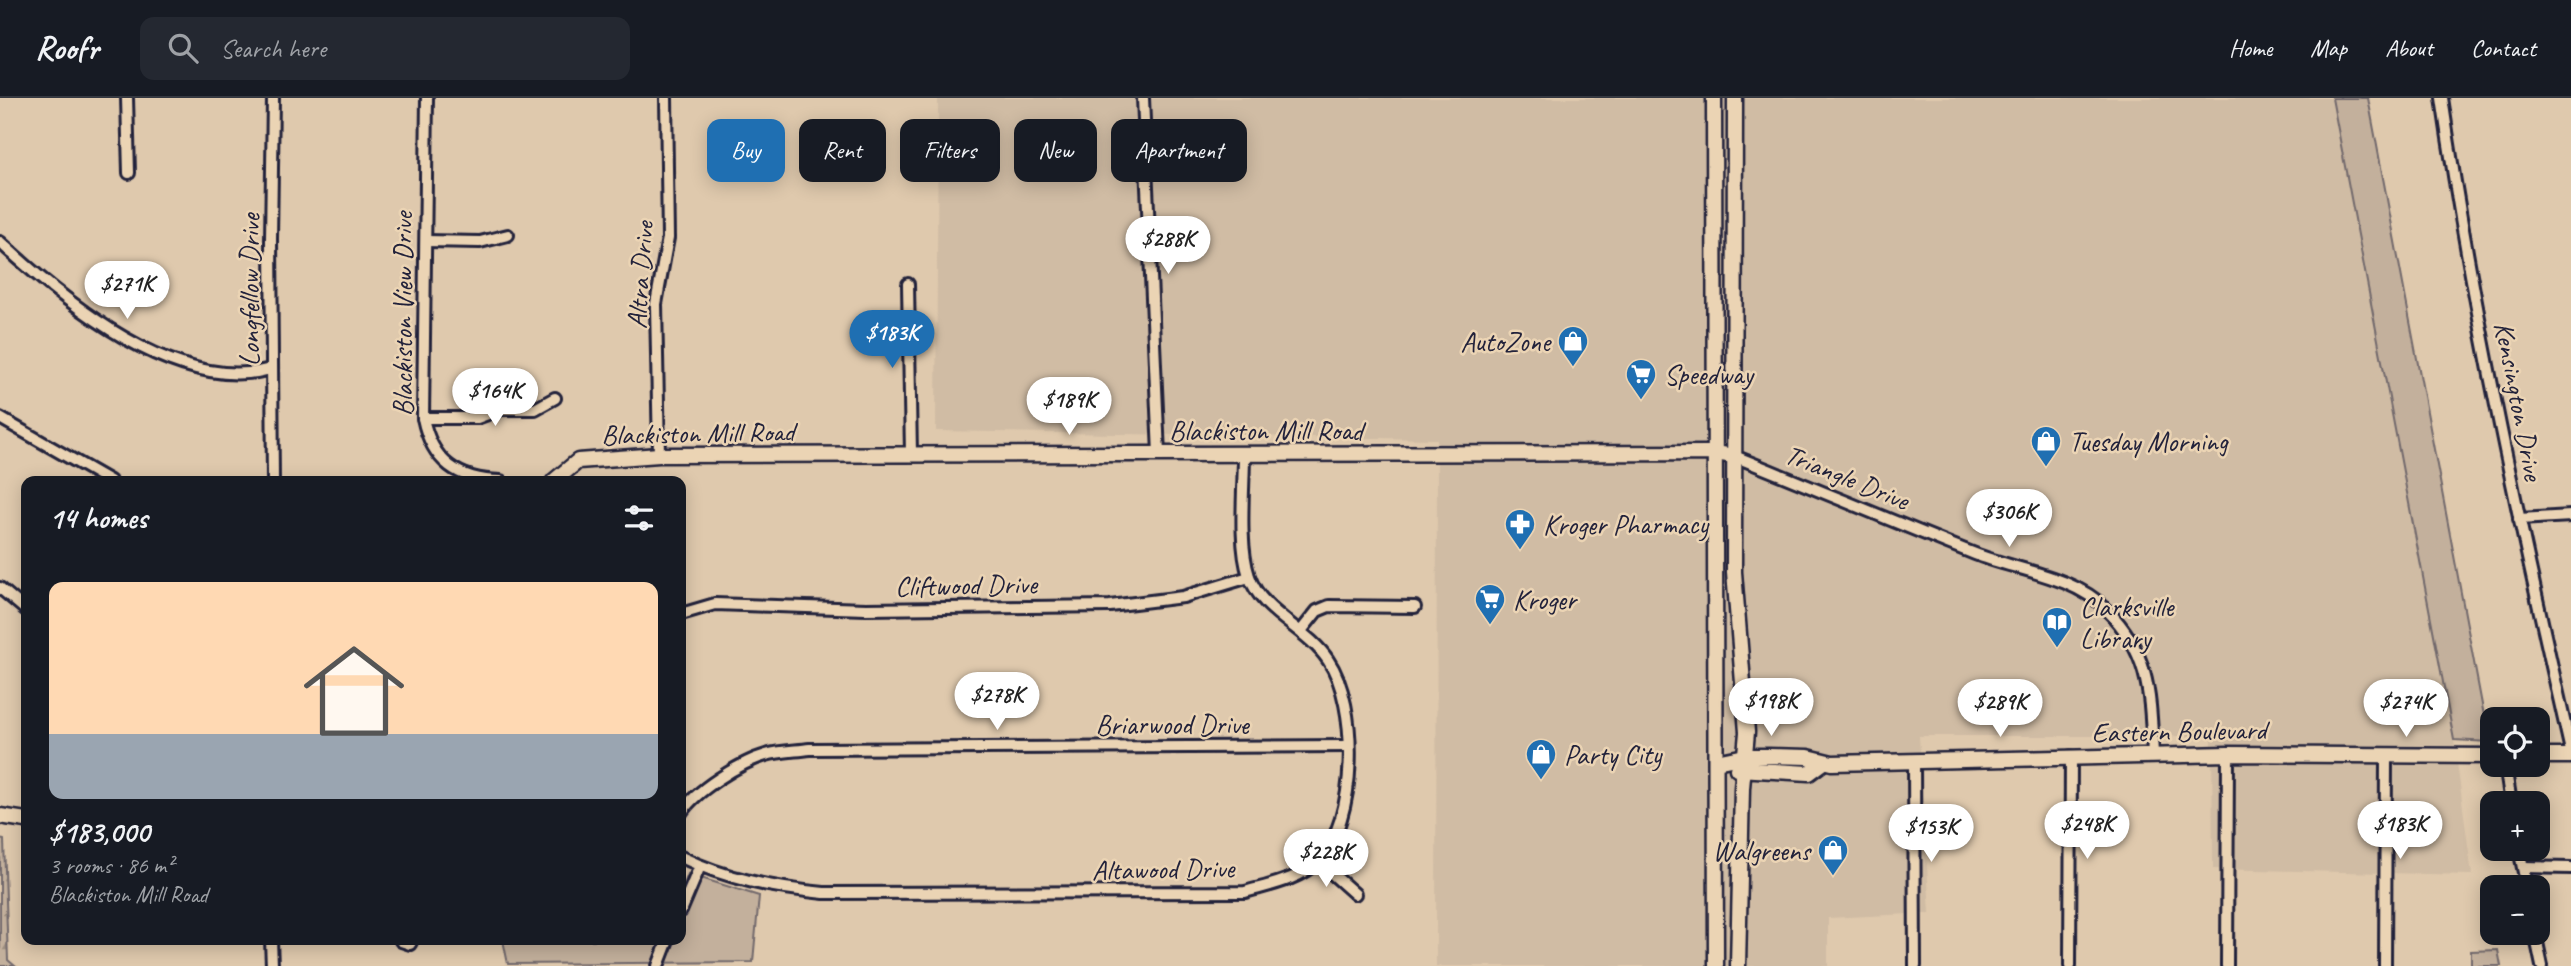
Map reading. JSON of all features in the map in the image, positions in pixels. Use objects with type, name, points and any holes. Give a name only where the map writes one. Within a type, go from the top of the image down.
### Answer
[{"type":"main road","points":[[1714,98],[1716,966]]},
{"type":"main road","points":[[1735,98],[1734,572],[1744,667],[1747,732],[1738,966]]},
{"type":"main road","name":"Blackiston Mill Road","points":[[560,476],[578,461],[659,455],[1715,453],[1734,456]]},
{"type":"main road","name":"Eastern Boulevard","points":[[1716,762],[1745,756],[1808,757],[1824,762],[2228,754],[2386,757],[2480,755]]},
{"type":"main road","points":[[2550,755],[2571,754]]},
{"type":"main road","name":"Eastern Boulevard","points":[[1716,762],[1744,771],[1809,773],[1824,762]]},
{"type":"main road","points":[[0,816],[21,819]]},
{"type":"street","points":[[127,98],[129,173]]},
{"type":"street","name":"Longfellow Drive","points":[[273,98],[273,476]]},
{"type":"street","name":"Blackiston View Drive","points":[[427,98],[423,418],[427,437],[436,452],[455,471],[466,476]]},
{"type":"street","name":"Altra Drive","points":[[659,455],[656,304],[668,238],[666,98]]},
{"type":"street","points":[[1143,98],[1158,454]]},
{"type":"street","name":"Kensington Drive","points":[[2442,98],[2460,219],[2519,519],[2571,754]]},
{"type":"street","points":[[426,241],[481,242],[508,235]]},
{"type":"street","points":[[0,242],[42,281],[120,335],[164,357],[215,372],[250,375],[271,369]]},
{"type":"street","points":[[908,284],[911,454]]},
{"type":"street","points":[[423,418],[477,418],[502,409],[535,409],[555,397]]},
{"type":"street","points":[[0,418],[101,476]]},
{"type":"street","name":"Altawood Drive","points":[[686,859],[731,878],[766,886],[824,893],[1245,892],[1292,878],[1318,861],[1335,831],[1348,796],[1348,713],[1337,674],[1327,657],[1301,631],[1270,608],[1249,577],[1245,552],[1244,454]]},
{"type":"street","name":"Triangle Drive","points":[[1734,456],[1978,555],[2073,587],[2104,607],[2124,631],[2143,662],[2148,681],[2153,755]]},
{"type":"street","points":[[2519,519],[2571,516]]},
{"type":"street","name":"Cliftwood Drive","points":[[686,613],[715,604],[866,609],[1111,606],[1183,597],[1249,577]]},
{"type":"street","points":[[0,588],[21,606]]},
{"type":"street","points":[[1301,631],[1317,611],[1329,606],[1415,607]]},
{"type":"street","name":"Briarwood Drive","points":[[686,806],[721,778],[766,755],[810,749],[1348,747]]},
{"type":"street","points":[[2227,966],[2228,754]]},
{"type":"street","points":[[2070,966],[2071,756]]},
{"type":"street","points":[[2385,966],[2386,757]]},
{"type":"street","points":[[1914,761],[1915,966]]},
{"type":"street","points":[[1318,861],[1355,894]]},
{"type":"street","points":[[2522,861],[2524,875]]},
{"type":"street","points":[[686,899],[700,866]]},
{"type":"street","points":[[2523,867],[2571,868]]},
{"type":"street","points":[[271,945],[272,966]]},
{"type":"street","points":[[658,966],[666,945]]},
{"type":"street","points":[[2538,945],[2542,966]]},
{"type":"shaded area","points":[[938,98],[2332,98],[2454,740],[2472,875],[2213,869],[2212,736],[1919,736],[1930,913],[1828,918],[1828,966],[1436,966],[1437,439],[936,431],[937,182],[1000,182],[1000,119],[938,119]]},
{"type":"green space","points":[[2332,98],[2368,98],[2482,707],[2480,707],[2480,741],[2454,740]]},
{"type":"green space","points":[[0,839],[4,840],[8,960],[15,966],[0,966]]},
{"type":"green space","points":[[688,874],[759,896],[753,962],[508,964],[504,945],[686,945]]},
{"type":"green space","points":[[2498,950],[2501,966],[2471,966],[2471,951]]},
{"type":"place","name":"AutoZone","points":[[1573,368]]},
{"type":"place","name":"Speedway","points":[[1641,401]]},
{"type":"place","name":"Tuesday Morning","points":[[2046,468]]},
{"type":"place","name":"Kroger Pharmacy","points":[[1520,551]]},
{"type":"place","name":"Kroger","points":[[1490,626]]},
{"type":"place","name":"Clarksville Library","points":[[2057,649]]},
{"type":"place","name":"Party City","points":[[1541,781]]},
{"type":"place","name":"Walgreens","points":[[1833,877]]}]
